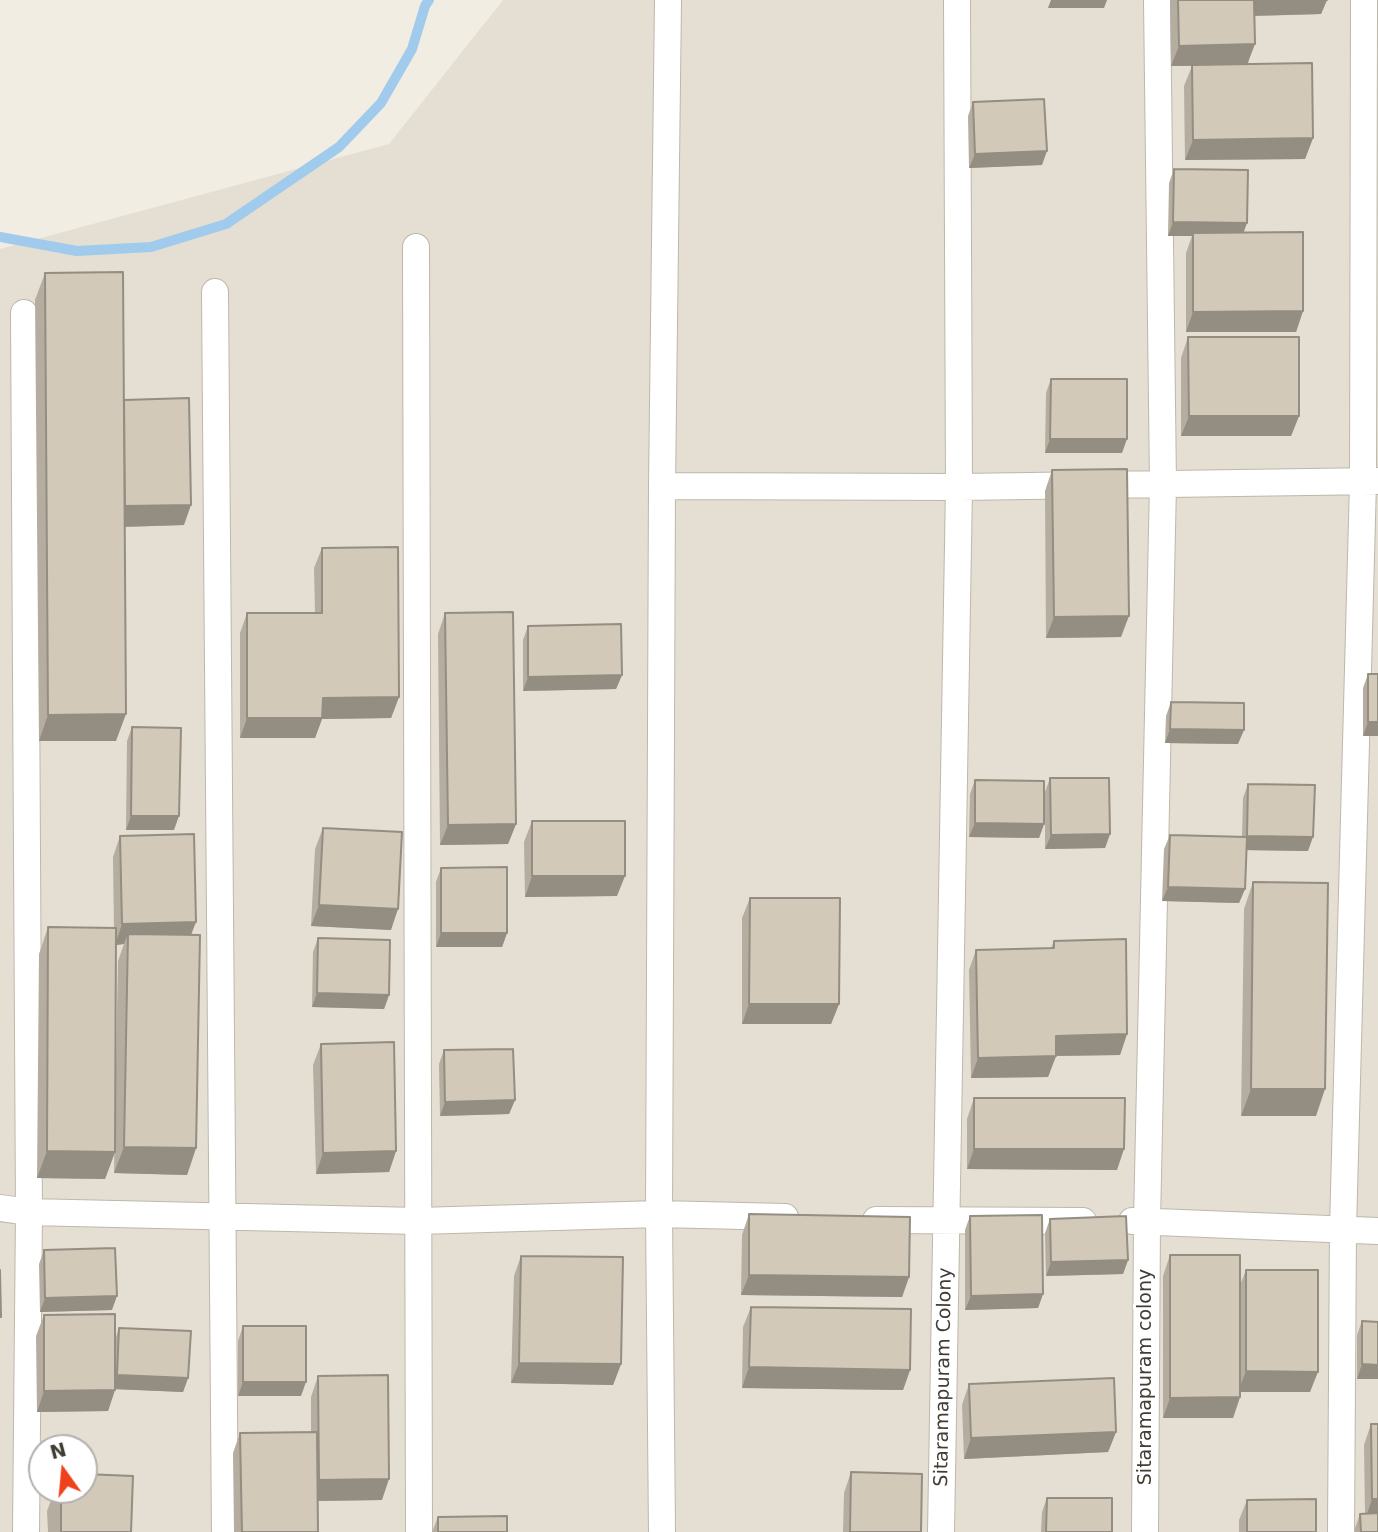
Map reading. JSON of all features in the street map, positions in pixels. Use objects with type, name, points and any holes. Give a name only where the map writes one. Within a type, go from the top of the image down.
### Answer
[{"type":"street","points":[[662,1532],[659,1214],[662,486],[668,0]]},
{"type":"street","name":"Sitaramapuram Colony","points":[[941,1532],[959,487],[957,0]]},
{"type":"street","name":"Sitaramapuram colony","points":[[1145,1532],[1147,1222],[1163,484],[1157,0]]},
{"type":"street","points":[[1341,1532],[1343,1229],[1370,482],[1364,0]]},
{"type":"street","points":[[416,247],[419,1532]]},
{"type":"street","points":[[215,292],[225,1532]]},
{"type":"street","points":[[24,313],[29,1212],[26,1532]]},
{"type":"street","points":[[662,486],[959,487],[1370,482]]},
{"type":"street","points":[[0,1208],[29,1212],[418,1221],[659,1214],[810,1218]]},
{"type":"street","points":[[851,1219],[1147,1222],[1378,1231]]},
{"type":"shaded area","points":[[503,0],[1378,0],[1378,1532],[0,1532],[0,249],[389,144]]},
{"type":"building","points":[[1178,0],[1254,0],[1255,44],[1179,46]]},
{"type":"building","points":[[1254,0],[1327,0],[1254,2]]},
{"type":"building","points":[[1312,63],[1313,138],[1193,140],[1192,65]]},
{"type":"building","points":[[1044,99],[1047,151],[975,154],[973,102]]},
{"type":"building","points":[[1174,169],[1248,170],[1247,223],[1173,222]]},
{"type":"building","points":[[1303,232],[1303,311],[1193,312],[1193,233]]},
{"type":"building","points":[[123,272],[126,714],[48,715],[45,273]]},
{"type":"building","points":[[1188,337],[1299,337],[1299,416],[1189,416]]},
{"type":"building","points":[[1051,379],[1127,379],[1127,439],[1050,439]]},
{"type":"building","points":[[189,398],[191,505],[125,506],[124,400]]},
{"type":"building","points":[[1127,469],[1129,616],[1054,617],[1052,470]]},
{"type":"building","points":[[398,547],[399,697],[323,698],[322,718],[247,718],[247,613],[322,613],[322,548]]},
{"type":"building","points":[[513,612],[516,824],[448,825],[445,613]]},
{"type":"building","points":[[621,624],[622,675],[528,677],[528,626]]},
{"type":"building","points":[[1368,674],[1378,674],[1378,722],[1368,722]]},
{"type":"building","points":[[1171,702],[1244,703],[1244,730],[1170,729]]},
{"type":"building","points":[[132,727],[181,728],[179,816],[131,816]]},
{"type":"building","points":[[1050,778],[1109,778],[1110,834],[1051,835]]},
{"type":"building","points":[[975,780],[1044,781],[1044,824],[975,823]]},
{"type":"building","points":[[1248,784],[1315,785],[1313,837],[1247,836]]},
{"type":"building","points":[[532,821],[625,821],[625,876],[532,876]]},
{"type":"building","points":[[323,828],[402,832],[398,909],[319,905]]},
{"type":"building","points":[[194,834],[196,922],[122,924],[120,836]]},
{"type":"building","points":[[1170,835],[1247,837],[1245,889],[1168,887]]},
{"type":"building","points":[[507,867],[507,933],[441,933],[441,868]]},
{"type":"building","points":[[1253,882],[1328,883],[1325,1089],[1251,1089]]},
{"type":"building","points":[[750,898],[840,898],[839,1004],[749,1004]]},
{"type":"building","points":[[48,927],[116,928],[115,1152],[47,1151]]},
{"type":"building","points":[[128,934],[200,935],[196,1148],[124,1147]]},
{"type":"building","points":[[318,938],[390,940],[389,995],[317,993]]},
{"type":"building","points":[[1126,939],[1127,1034],[1056,1036],[1056,1056],[978,1058],[976,950],[1054,948],[1054,941]]},
{"type":"building","points":[[394,1042],[396,1151],[323,1153],[321,1044]]},
{"type":"building","points":[[513,1049],[515,1100],[445,1102],[444,1050]]},
{"type":"building","points":[[974,1098],[1125,1098],[1124,1149],[974,1149]]},
{"type":"building","points":[[749,1214],[910,1217],[909,1277],[749,1275]]},
{"type":"building","points":[[1042,1215],[1043,1294],[971,1296],[970,1216]]},
{"type":"building","points":[[1126,1216],[1128,1260],[1051,1262],[1050,1219]]},
{"type":"building","points":[[115,1248],[117,1296],[45,1298],[44,1250]]},
{"type":"building","points":[[1170,1255],[1240,1255],[1240,1397],[1170,1398]]},
{"type":"building","points":[[521,1256],[623,1257],[621,1364],[519,1363]]},
{"type":"building","points":[[1246,1270],[1318,1270],[1318,1372],[1246,1371]]},
{"type":"building","points":[[751,1307],[911,1309],[910,1370],[749,1367]]},
{"type":"building","points":[[115,1314],[115,1390],[44,1391],[44,1315]]},
{"type":"building","points":[[1362,1321],[1378,1322],[1378,1365],[1362,1364]]},
{"type":"building","points":[[243,1326],[306,1326],[306,1382],[243,1382]]},
{"type":"building","points":[[119,1328],[191,1331],[188,1378],[117,1375]]},
{"type":"building","points":[[388,1375],[389,1479],[319,1480],[318,1376]]},
{"type":"building","points":[[1114,1378],[1116,1432],[971,1438],[969,1384]]},
{"type":"building","points":[[1371,1424],[1378,1424],[1378,1499],[1372,1499]]},
{"type":"building","points":[[317,1432],[318,1532],[242,1532],[240,1433]]},
{"type":"building","points":[[851,1472],[922,1474],[921,1532],[850,1532]]},
{"type":"building","points":[[98,1475],[133,1476],[131,1532],[61,1532],[61,1504],[98,1504]]},
{"type":"building","points":[[1047,1498],[1112,1498],[1112,1532],[1046,1532]]},
{"type":"building","points":[[1316,1499],[1316,1532],[1247,1532],[1247,1500]]},
{"type":"building","points":[[1378,1513],[1378,1532],[1361,1532],[1360,1514]]},
{"type":"building","points":[[507,1516],[507,1532],[438,1532],[438,1517]]},
{"type":"waterway","points":[[0,237],[77,251],[151,247],[226,224],[339,147],[381,103],[412,49],[429,0]]}]
